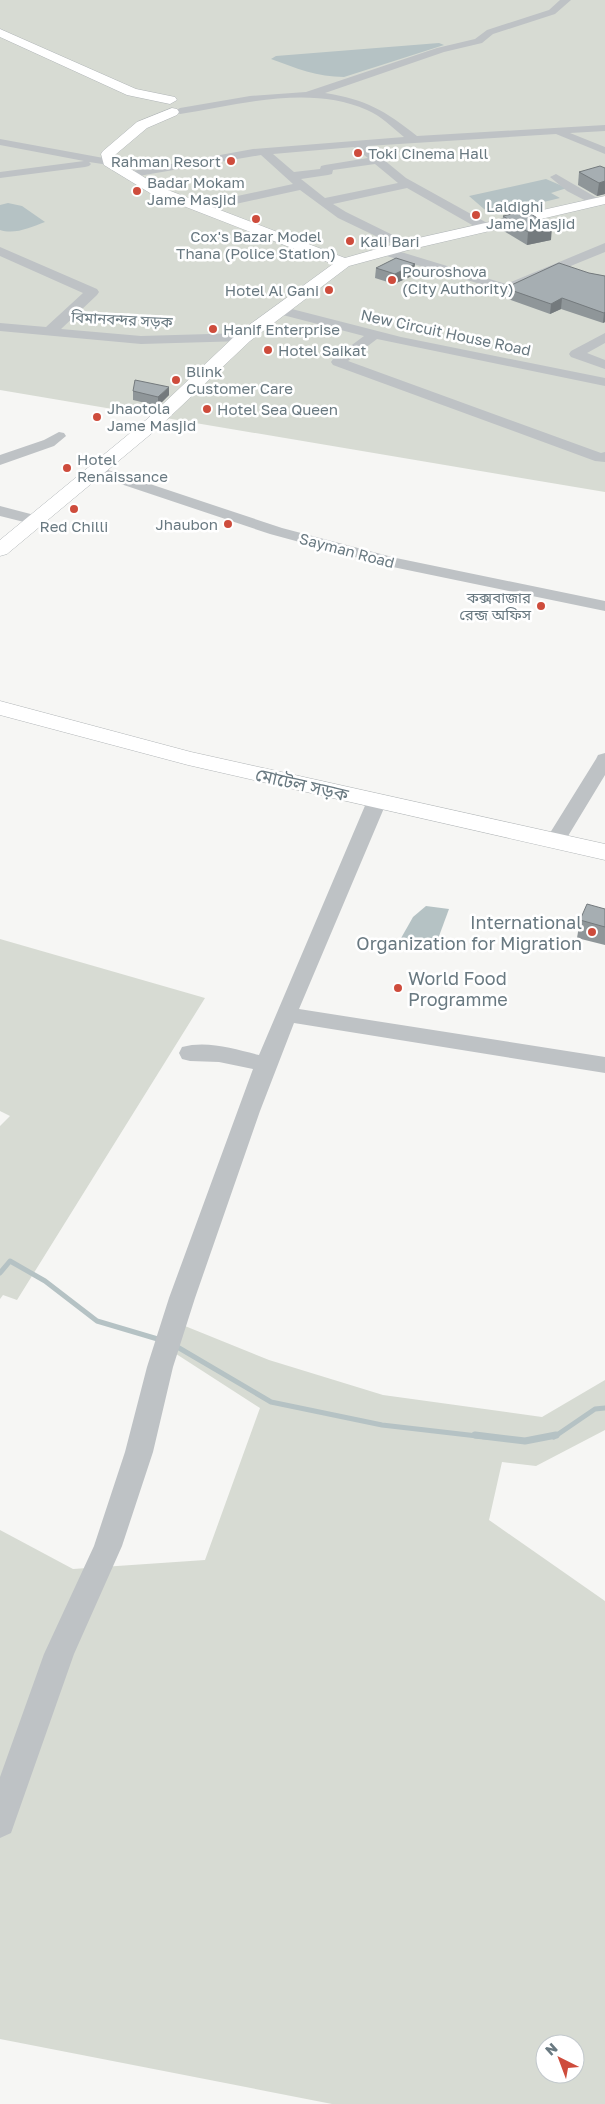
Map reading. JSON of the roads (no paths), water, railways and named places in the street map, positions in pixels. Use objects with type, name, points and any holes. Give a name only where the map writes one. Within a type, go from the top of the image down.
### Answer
[{"type":"main road","points":[[0,32],[132,92],[175,106]]},
{"type":"main road","points":[[132,92],[142,101],[145,108],[146,116],[142,125]]},
{"type":"main road","points":[[145,108],[152,101],[175,106]]},
{"type":"main road","points":[[175,106],[142,125],[108,154],[105,162],[155,190],[344,263]]},
{"type":"main road","points":[[0,550],[152,424],[244,337],[344,263],[405,246],[602,201]]},
{"type":"main road","name":"মোটেল সড়ক","points":[[0,708],[188,758],[605,852]]},
{"type":"street","points":[[307,95],[441,50],[478,41],[490,32],[552,12],[563,5],[566,0]]},
{"type":"street","points":[[175,106],[230,103],[307,95],[340,98],[366,105],[416,140]]},
{"type":"street","points":[[127,175],[263,151],[605,128]]},
{"type":"street","points":[[555,132],[605,151]]},
{"type":"street","points":[[0,142],[105,162]]},
{"type":"street","points":[[357,144],[409,184],[485,227]]},
{"type":"street","points":[[263,151],[302,186],[324,202],[342,214],[405,246]]},
{"type":"street","points":[[292,176],[328,172],[325,168],[378,160]]},
{"type":"street","points":[[0,175],[105,162]]},
{"type":"street","points":[[556,177],[571,189],[602,201]]},
{"type":"street","points":[[324,202],[409,184]]},
{"type":"street","points":[[208,209],[236,200],[302,186]]},
{"type":"street","points":[[384,252],[500,288],[513,286],[605,247]]},
{"type":"street","points":[[0,251],[92,292],[50,331]]},
{"type":"street","points":[[556,267],[577,272]]},
{"type":"street","name":"New Circuit House Road","points":[[280,310],[375,334],[605,382]]},
{"type":"street","name":"বিমানবন্দর সড়ক","points":[[0,327],[141,340],[244,337]]},
{"type":"street","points":[[0,340],[14,329]]},
{"type":"street","points":[[375,334],[338,361],[600,458],[605,457]]},
{"type":"street","points":[[605,337],[576,354],[605,365]]},
{"type":"street","points":[[0,460],[49,443],[60,436]]},
{"type":"street","name":"Sayman Road","points":[[96,471],[276,531],[394,563],[605,606]]},
{"type":"street","points":[[0,511],[36,520]]},
{"type":"street","points":[[555,841],[605,760]]},
{"type":"street","points":[[0,1822],[59,1654],[108,1546],[139,1452],[160,1367],[182,1298],[266,1064],[377,801]]},
{"type":"street","points":[[286,1014],[605,1066]]},
{"type":"street","points":[[190,1053],[219,1054],[266,1064]]},
{"type":"waterway","points":[[0,1273],[10,1261],[45,1281],[97,1321],[161,1340]]},
{"type":"waterway","points":[[174,1345],[271,1402],[382,1425],[486,1437]]},
{"type":"waterway","points":[[554,1437],[595,1409],[605,1408]]},
{"type":"waterway","points":[[475,1435],[525,1441],[556,1435]]},
{"type":"place","name":"Toki Cinema Hall","points":[[358,153]]},
{"type":"place","name":"Rahman Resort","points":[[231,161]]},
{"type":"place","name":"Badar Mokam Jame Masjid","points":[[137,191]]},
{"type":"place","name":"Laldighi Jame Masjid","points":[[476,215]]},
{"type":"place","name":"Cox's Bazar Model Thana (Police Station)","points":[[256,219]]},
{"type":"place","name":"Kali Bari","points":[[350,241]]},
{"type":"place","name":"Pouroshova (City Authority)","points":[[392,280]]},
{"type":"place","name":"Hotel Al Gani","points":[[329,290]]},
{"type":"place","name":"Hanif Enterprise","points":[[213,329]]},
{"type":"place","name":"Hotel Saikat","points":[[268,350]]},
{"type":"place","name":"Blink Customer Care","points":[[176,380]]},
{"type":"place","name":"Hotel Sea Queen","points":[[207,409]]},
{"type":"place","name":"Jhaotola Jame Masjid","points":[[97,417]]},
{"type":"place","name":"Hotel Renaissance","points":[[67,468]]},
{"type":"place","name":"Red Chilli","points":[[74,509]]},
{"type":"place","name":"Jhaubon","points":[[228,524]]},
{"type":"place","name":"কক্সবাজার রেন্জ অফিস","points":[[541,606]]},
{"type":"place","name":"International Organization for Migration","points":[[592,932]]},
{"type":"place","name":"World Food Programme","points":[[398,988]]}]
